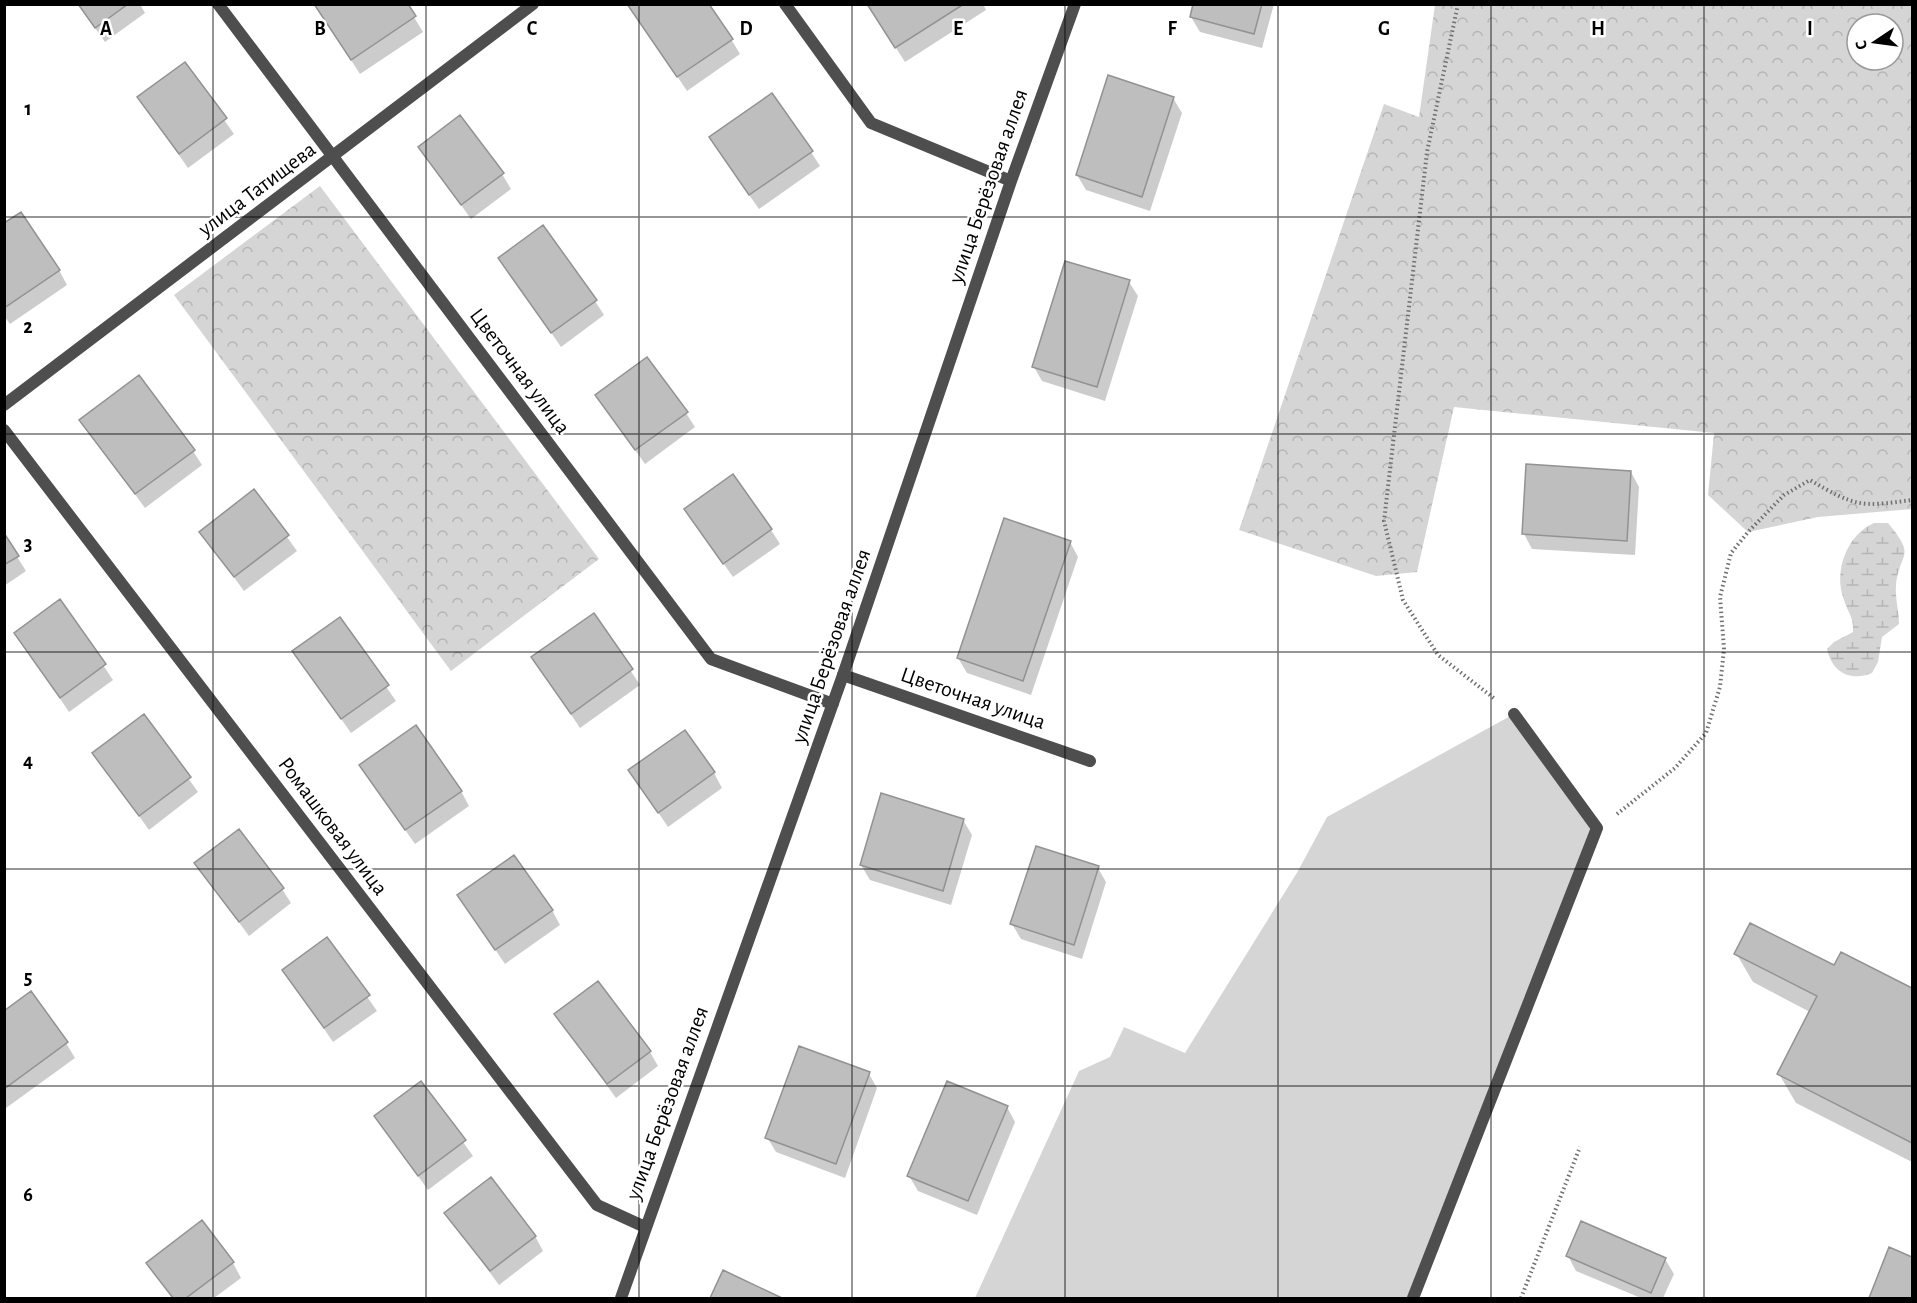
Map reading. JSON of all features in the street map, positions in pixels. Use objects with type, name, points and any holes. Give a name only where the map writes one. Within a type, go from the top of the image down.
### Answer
[{"type":"street","name":"Цветочная улица","points":[[218,4],[711,659],[833,704]]},
{"type":"street","name":"улица Татищева","points":[[4,405],[533,4]]},
{"type":"street","points":[[785,4],[871,123],[1011,181]]},
{"type":"street","name":"улица Берёзовая аллея","points":[[621,1299],[833,704],[1011,181],[1075,4]]},
{"type":"street","name":"Ромашковая улица","points":[[4,430],[597,1205],[645,1227]]},
{"type":"street","name":"Цветочная улица","points":[[843,675],[1090,762]]},
{"type":"street","points":[[1413,1299],[1597,828],[1514,714]]},
{"type":"path","points":[[1458,4],[1427,152],[1384,521],[1403,600],[1438,655],[1514,714]]},
{"type":"path","points":[[1597,828],[1675,768],[1706,733],[1720,687],[1724,649],[1720,597],[1731,553],[1748,532],[1784,495],[1810,480],[1846,501],[1870,506],[1912,500]]},
{"type":"path","points":[[1521,1299],[1580,1147]]},
{"type":"green space","points":[[1435,5],[1912,5],[1912,509],[1818,517],[1748,532],[1708,495],[1714,433],[1454,407],[1417,572],[1376,576],[1239,530],[1384,104],[1419,117]]},
{"type":"green space","points":[[320,186],[599,559],[451,671],[174,295]]},
{"type":"green space","points":[[1874,523],[1888,523],[1897,534],[1904,549],[1896,585],[1899,624],[1882,637],[1878,662],[1872,673],[1856,676],[1843,673],[1838,669],[1829,657],[1827,649],[1834,642],[1853,632],[1852,619],[1841,589],[1842,566],[1845,555],[1856,536]]},
{"type":"green space","points":[[1514,714],[1597,828],[1413,1298],[975,1298],[1079,1071],[1110,1057],[1124,1027],[1185,1053],[1298,871],[1327,817]]},
{"type":"building","points":[[78,4],[128,4],[95,28]]},
{"type":"building","points":[[314,4],[408,4],[416,16],[351,60]]},
{"type":"building","points":[[627,4],[709,4],[733,39],[677,77]]},
{"type":"building","points":[[867,4],[964,4],[895,48]]},
{"type":"building","points":[[1193,4],[1262,4],[1254,34],[1190,17]]},
{"type":"building","points":[[185,62],[227,118],[179,154],[137,97]]},
{"type":"building","points":[[1108,75],[1174,97],[1142,197],[1076,175]]},
{"type":"building","points":[[772,93],[813,151],[749,195],[709,137]]},
{"type":"building","points":[[460,115],[504,173],[461,205],[418,147]]},
{"type":"building","points":[[21,212],[60,270],[4,308],[4,223]]},
{"type":"building","points":[[543,225],[597,300],[551,333],[498,258]]},
{"type":"building","points":[[1065,261],[1130,280],[1097,387],[1032,367]]},
{"type":"building","points":[[647,357],[688,412],[635,450],[595,395]]},
{"type":"building","points":[[139,375],[195,450],[135,494],[79,420]]},
{"type":"building","points":[[1526,464],[1631,471],[1627,541],[1522,534]]},
{"type":"building","points":[[733,474],[772,529],[723,564],[684,509]]},
{"type":"building","points":[[254,489],[289,535],[234,577],[199,532]]},
{"type":"building","points":[[1004,518],[1071,541],[1023,681],[957,658]]},
{"type":"building","points":[[4,533],[19,556],[4,565]]},
{"type":"building","points":[[60,599],[106,664],[60,698],[14,633]]},
{"type":"building","points":[[594,613],[633,669],[571,714],[531,657]]},
{"type":"building","points":[[340,617],[389,685],[341,719],[292,651]]},
{"type":"building","points":[[144,714],[191,777],[139,816],[92,753]]},
{"type":"building","points":[[416,725],[462,791],[405,830],[359,765]]},
{"type":"building","points":[[685,730],[715,772],[658,813],[628,770]]},
{"type":"building","points":[[881,793],[964,819],[943,891],[860,865]]},
{"type":"building","points":[[239,829],[284,888],[239,922],[194,863]]},
{"type":"building","points":[[1036,846],[1099,866],[1074,945],[1010,924]]},
{"type":"building","points":[[514,855],[553,910],[495,950],[457,895]]},
{"type":"building","points":[[1750,923],[1834,965],[1841,952],[1912,988],[1912,1143],[1777,1074],[1817,996],[1734,954]]},
{"type":"building","points":[[327,937],[370,995],[324,1028],[282,970]]},
{"type":"building","points":[[598,981],[651,1051],[607,1084],[554,1014]]},
{"type":"building","points":[[31,991],[68,1042],[4,1089],[4,1011]]},
{"type":"building","points":[[799,1046],[870,1072],[836,1164],[765,1138]]},
{"type":"building","points":[[421,1081],[466,1140],[418,1176],[374,1116]]},
{"type":"building","points":[[947,1081],[1008,1106],[968,1201],[907,1176]]},
{"type":"building","points":[[491,1177],[536,1236],[490,1271],[444,1213]]},
{"type":"building","points":[[202,1220],[234,1262],[186,1298],[173,1298],[146,1263]]},
{"type":"building","points":[[1581,1221],[1666,1258],[1651,1293],[1566,1256]]},
{"type":"building","points":[[1889,1247],[1912,1257],[1912,1298],[1869,1298]]},
{"type":"building","points":[[723,1270],[782,1298],[710,1298]]}]
